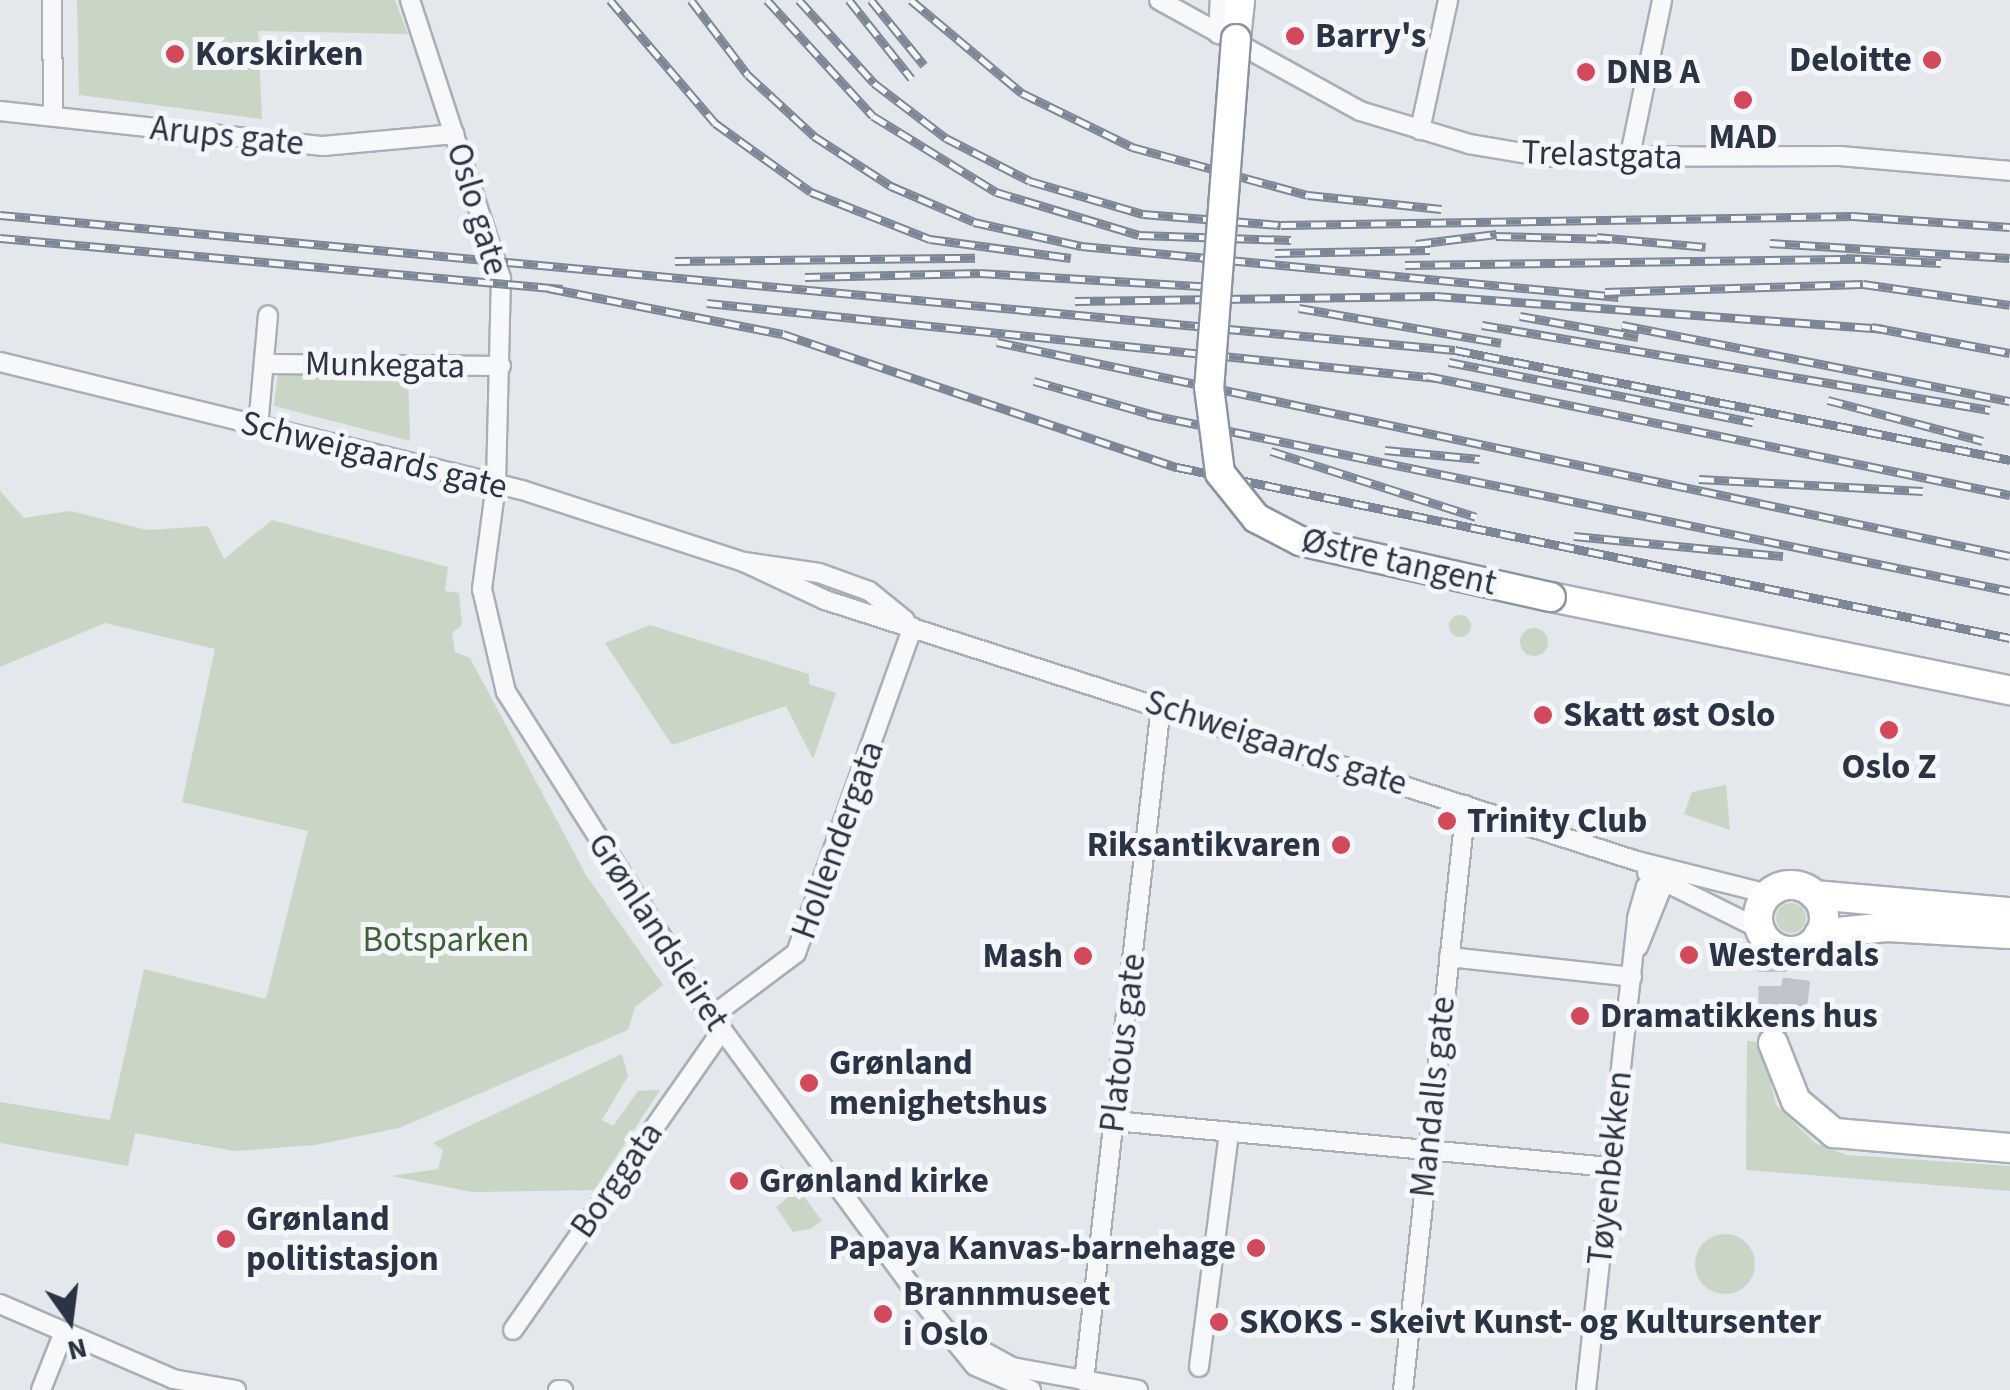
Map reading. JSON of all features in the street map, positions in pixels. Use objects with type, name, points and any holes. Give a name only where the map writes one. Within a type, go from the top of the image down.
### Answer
[{"type":"highway","name":"Østre tangent","points":[[1233,3],[1209,387],[1220,473],[1256,518],[1300,542],[2010,690]]},
{"type":"highway","points":[[2010,912],[1814,895],[1792,885],[1768,894],[1760,930],[1786,950],[1820,930],[1887,926],[2010,934]]},
{"type":"highway","points":[[1814,895],[1820,930]]},
{"type":"highway","points":[[1783,1043],[1791,1091],[1813,1120],[1848,1137],[2010,1148]]},
{"type":"street","points":[[52,0],[53,116]]},
{"type":"street","name":"Oslo gate","points":[[410,0],[501,278],[496,484]]},
{"type":"street","name":"Trelastgata","points":[[1159,0],[1360,111],[1519,154],[1629,160],[1840,156],[2010,171]]},
{"type":"street","points":[[1420,130],[1448,0]]},
{"type":"street","points":[[1629,160],[1662,0]]},
{"type":"street","points":[[1218,34],[1233,3]]},
{"type":"street","name":"Arups gate","points":[[0,111],[323,146],[454,134]]},
{"type":"street","name":"Munkegata","points":[[258,427],[269,364],[268,315]]},
{"type":"street","name":"Schweigaards gate","points":[[0,362],[496,484],[744,562],[791,587],[1638,861],[1661,879],[1760,930]]},
{"type":"street","name":"Munkegata","points":[[269,364],[501,366]]},
{"type":"street","name":"Grønlandsleiret","points":[[496,484],[482,590],[499,675],[717,1023],[976,1366],[1031,1390]]},
{"type":"street","name":"Hollendergata","points":[[717,1023],[796,952],[913,627]]},
{"type":"street","name":"Platous gate","points":[[1084,1381],[1161,706]]},
{"type":"street","name":"Mandalls gate","points":[[1402,1390],[1466,805]]},
{"type":"street","name":"Schweigaards gate","points":[[1661,879],[1768,894]]},
{"type":"street","name":"Tøyenbekken","points":[[1586,1390],[1632,977],[1661,879]]},
{"type":"street","points":[[1449,957],[1632,977]]},
{"type":"street","name":"Borggata","points":[[513,1330],[717,1023]]},
{"type":"street","points":[[1114,1121],[1412,1153],[1428,1147],[1611,1166]]},
{"type":"street","points":[[1199,1367],[1229,1133]]},
{"type":"street","points":[[0,1304],[211,1388],[236,1390]]},
{"type":"street","points":[[40,1390],[64,1332]]},
{"type":"street","name":"Grønlandsleiret","points":[[1007,1380],[1084,1381],[1138,1390]]},
{"type":"green space","points":[[77,0],[395,0],[408,34],[258,31],[262,119],[79,95]]},
{"type":"green space","points":[[278,372],[408,373],[410,441],[274,406]]},
{"type":"green space","name":"Botsparken","points":[[0,491],[24,518],[70,511],[147,530],[208,526],[224,559],[272,520],[448,567],[445,591],[459,593],[462,625],[452,633],[455,652],[470,658],[586,875],[663,985],[635,1007],[628,1030],[399,1128],[315,1145],[235,1151],[135,1133],[128,1166],[0,1143],[0,1102],[110,1120],[144,969],[266,999],[308,831],[182,802],[215,649],[105,623],[0,667]]},
{"type":"green space","points":[[1460,615],[1468,618],[1468,634],[1460,637],[1452,634],[1449,626],[1452,618]]},
{"type":"green space","points":[[650,625],[809,674],[809,684],[836,693],[813,759],[786,706],[672,745],[605,643]]},
{"type":"green space","points":[[1534,628],[1544,632],[1548,642],[1544,652],[1534,656],[1524,652],[1520,642],[1524,632]]},
{"type":"green space","points":[[1726,785],[1730,830],[1684,814],[1692,792]]},
{"type":"green space","points":[[1791,903],[1802,907],[1806,918],[1802,929],[1791,933],[1780,929],[1776,918],[1780,907]]},
{"type":"green space","points":[[1747,1041],[1761,1042],[1776,1105],[1815,1143],[1847,1155],[2010,1166],[2010,1191],[1746,1170]]},
{"type":"green space","points":[[622,1054],[628,1076],[602,1120],[613,1126],[638,1091],[660,1090],[594,1190],[472,1192],[391,1176],[438,1169],[443,1150],[433,1143]]},
{"type":"green space","points":[[781,1165],[822,1221],[810,1229],[793,1232],[776,1207],[789,1196],[769,1173]]},
{"type":"green space","points":[[1725,1234],[1746,1243],[1755,1264],[1746,1285],[1725,1294],[1704,1285],[1695,1264],[1704,1243]]},
{"type":"tunnel","points":[[1772,944],[1773,1043]]},
{"type":"tunnel","points":[[1793,1007],[1800,949]]},
{"type":"railway","points":[[610,0],[715,123],[811,192],[930,239],[1071,258]]},
{"type":"railway","points":[[691,0],[748,75],[814,136],[891,186],[974,222],[1081,246],[1619,297]]},
{"type":"railway","points":[[767,0],[873,116],[996,192],[1139,235],[1291,240]]},
{"type":"railway","points":[[799,0],[874,83],[946,138],[1030,181],[1143,214],[1281,225],[1853,216],[2010,227]]},
{"type":"railway","points":[[849,0],[911,78]]},
{"type":"railway","points":[[871,0],[924,65]]},
{"type":"railway","points":[[911,0],[1022,93],[1132,147],[1308,195],[1441,209]]},
{"type":"railway","points":[[0,215],[1455,350],[2010,460]]},
{"type":"railway","points":[[1416,244],[1496,234]]},
{"type":"railway","points":[[1496,236],[1610,239]]},
{"type":"railway","points":[[1597,237],[1706,247]]},
{"type":"railway","points":[[0,238],[563,289]]},
{"type":"railway","points":[[1770,243],[2010,258]]},
{"type":"railway","points":[[1275,253],[1430,250]]},
{"type":"railway","points":[[675,261],[975,258]]},
{"type":"railway","points":[[1846,258],[1941,263]]},
{"type":"railway","points":[[1405,265],[1860,259]]},
{"type":"railway","points":[[980,273],[1214,287]]},
{"type":"railway","points":[[805,277],[980,273]]},
{"type":"railway","points":[[1605,292],[1863,284],[2010,305]]},
{"type":"railway","points":[[548,288],[783,334],[1177,467],[2010,638]]},
{"type":"railway","points":[[1075,301],[1436,296],[1883,329]]},
{"type":"railway","points":[[707,303],[1437,378]]},
{"type":"railway","points":[[1299,308],[1501,343]]},
{"type":"railway","points":[[1520,316],[1638,337]]},
{"type":"railway","points":[[1482,325],[1990,410]]},
{"type":"railway","points":[[1622,325],[2010,401]]},
{"type":"railway","points":[[1872,327],[2010,353]]},
{"type":"railway","points":[[997,342],[2010,556]]},
{"type":"railway","points":[[1449,362],[1753,422]]},
{"type":"railway","points":[[1427,376],[2010,495]]},
{"type":"railway","points":[[1034,381],[1161,417]]},
{"type":"railway","points":[[1828,400],[1983,441]]},
{"type":"railway","points":[[1147,414],[2010,591]]},
{"type":"railway","points":[[1385,450],[1480,459]]},
{"type":"railway","points":[[1271,451],[1476,517]]},
{"type":"railway","points":[[1699,479],[1923,491]]},
{"type":"railway","points":[[1574,536],[1783,556]]},
{"type":"place","name":"Barry's","points":[[1295,36]]},
{"type":"place","name":"Korskirken","points":[[175,54]]},
{"type":"place","name":"Deloitte","points":[[1932,60]]},
{"type":"place","name":"DNB A","points":[[1586,72]]},
{"type":"place","name":"MAD","points":[[1743,100]]},
{"type":"place","name":"Skatt øst Oslo","points":[[1543,715]]},
{"type":"place","name":"Oslo Z","points":[[1889,730]]},
{"type":"place","name":"Trinity Club","points":[[1447,821]]},
{"type":"place","name":"Riksantikvaren","points":[[1341,845]]},
{"type":"place","name":"Westerdals","points":[[1689,955]]},
{"type":"place","name":"Mash","points":[[1083,956]]},
{"type":"place","name":"Dramatikkens hus","points":[[1580,1016]]},
{"type":"place","name":"Grønland menighetshus","points":[[809,1083]]},
{"type":"place","name":"Grønland kirke","points":[[739,1181]]},
{"type":"place","name":"Grønland politistasjon","points":[[226,1239]]},
{"type":"place","name":"Papaya Kanvas-barnehage","points":[[1256,1248]]},
{"type":"place","name":"Brannmuseet i Oslo","points":[[883,1314]]},
{"type":"place","name":"SKOKS - Skeivt Kunst- og Kultursenter","points":[[1219,1322]]}]
